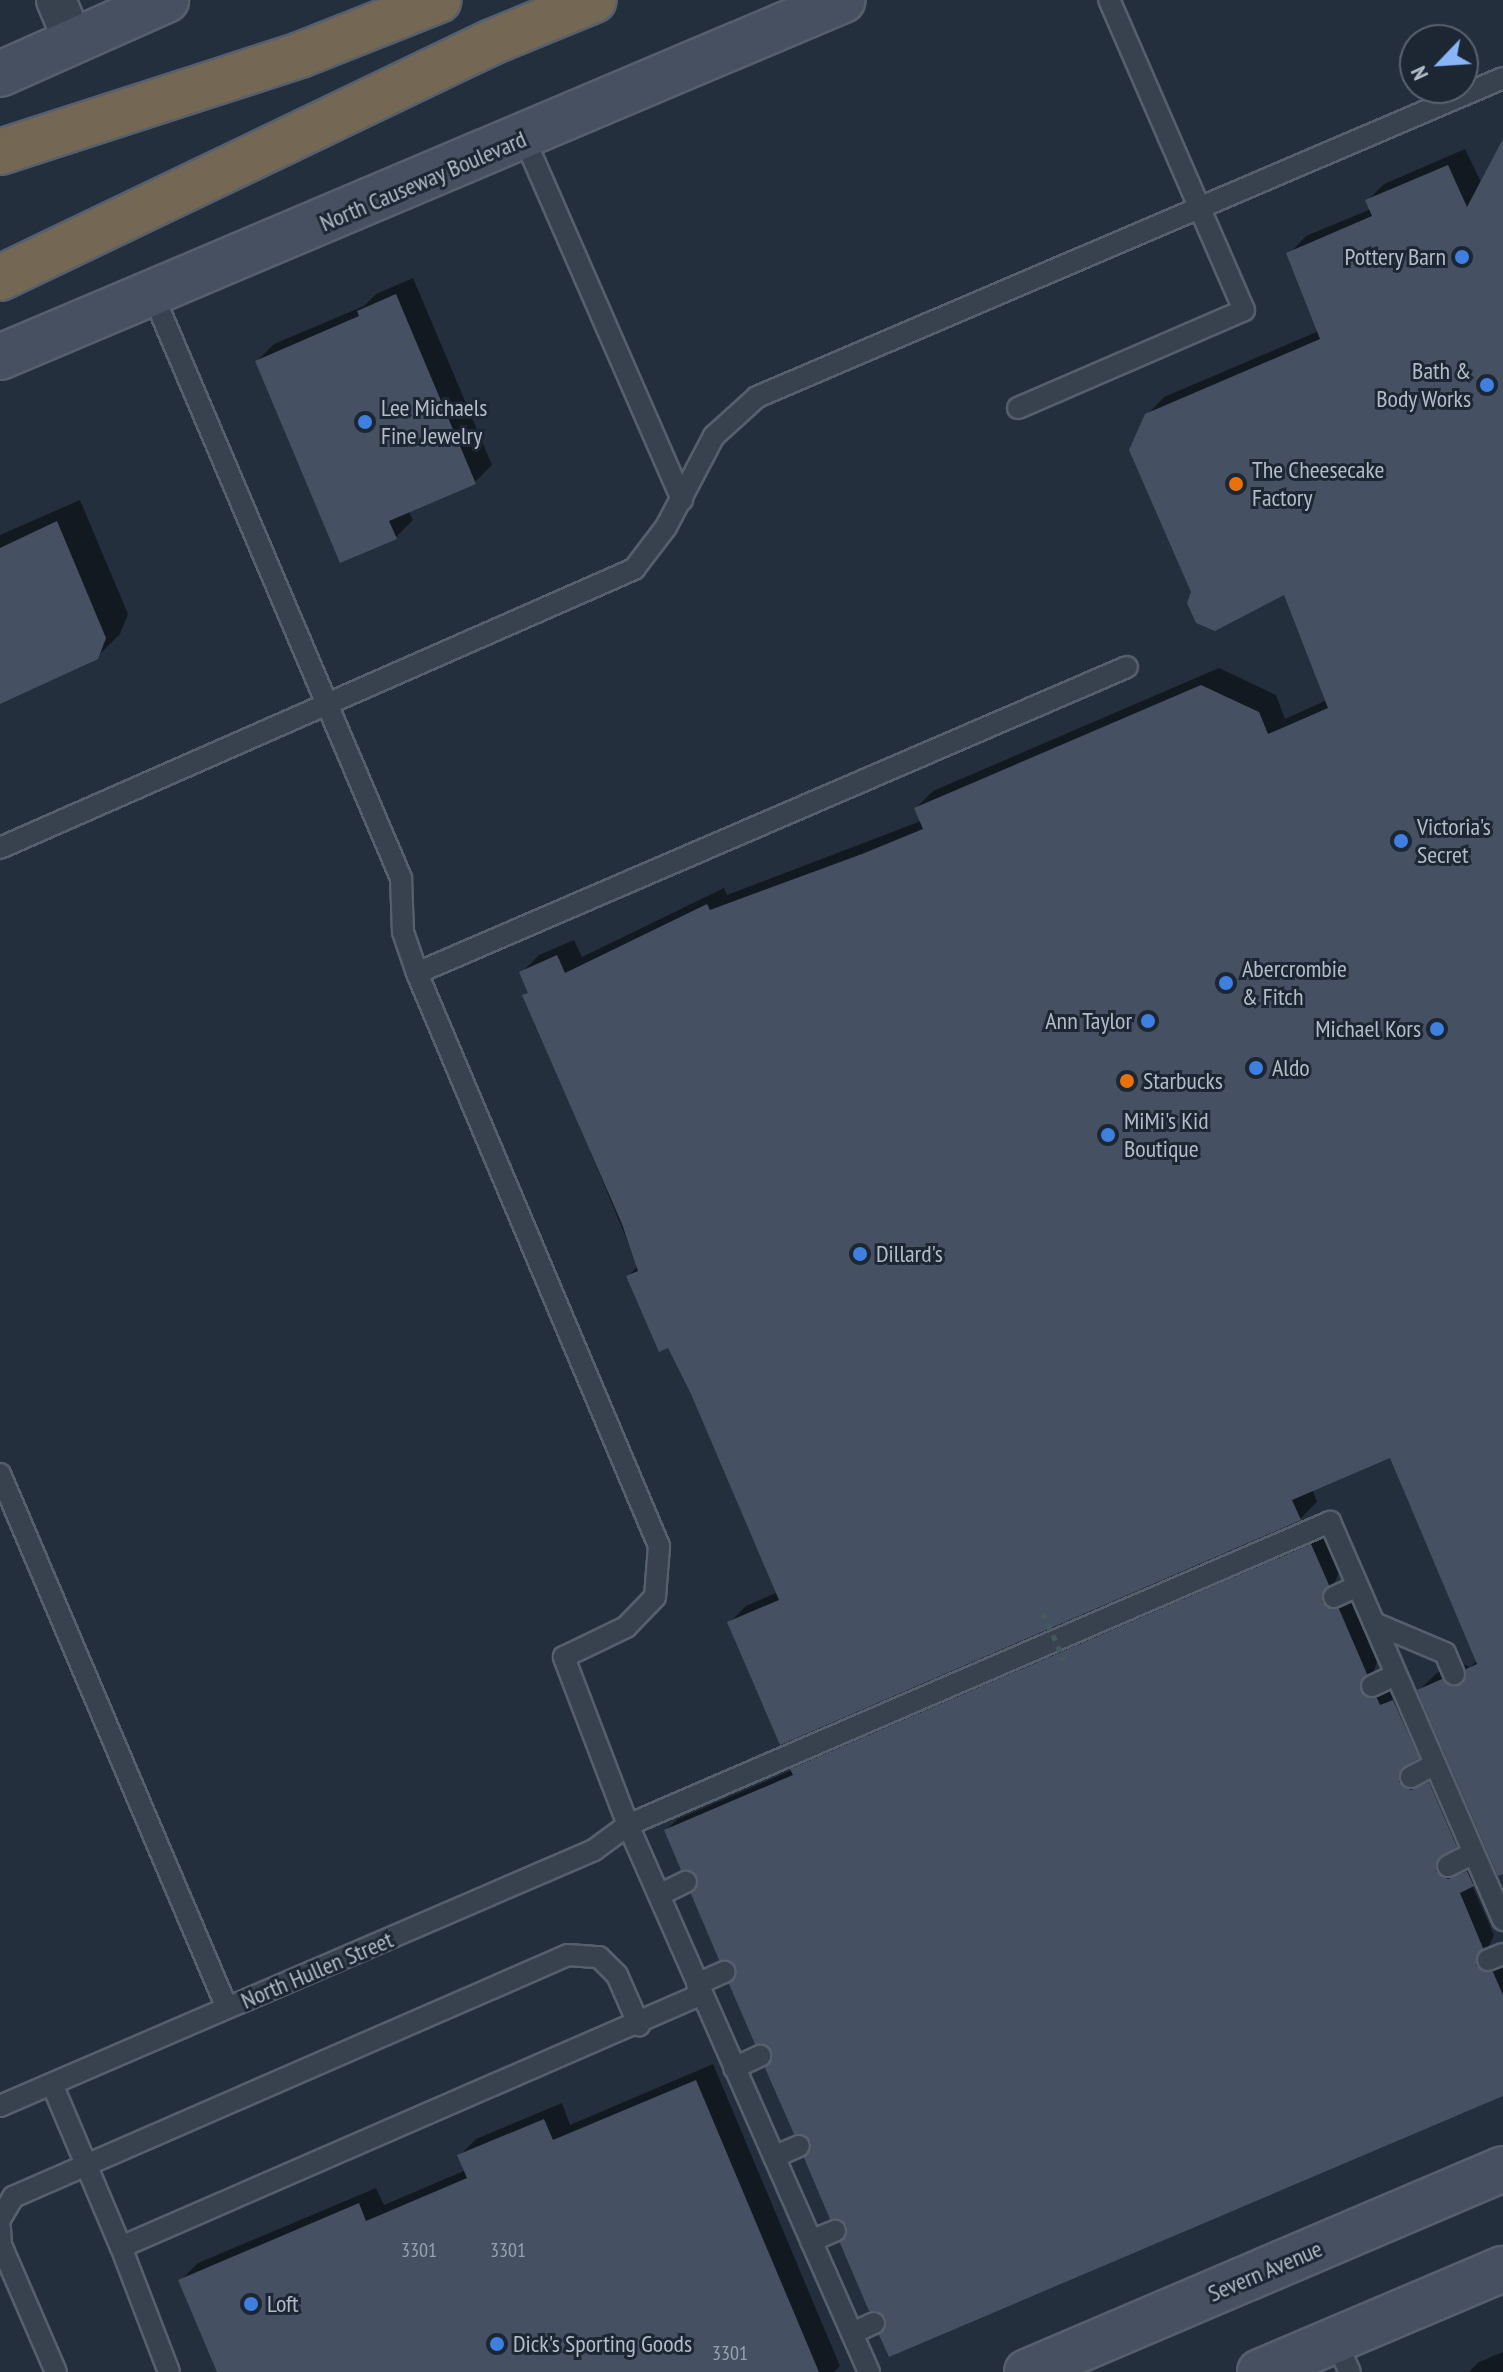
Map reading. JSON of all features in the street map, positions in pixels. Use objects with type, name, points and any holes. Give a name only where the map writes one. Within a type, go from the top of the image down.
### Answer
[{"type":"highway","points":[[0,152],[300,55],[439,0]]},
{"type":"highway","points":[[0,278],[492,42],[594,0]]},
{"type":"street","points":[[56,0],[73,40]]},
{"type":"street","points":[[0,74],[166,0]]},
{"type":"street","name":"North Causeway Boulevard","points":[[0,357],[524,138],[843,0]]},
{"type":"street","name":"Severn Avenue","points":[[1027,2372],[1503,2169]]},
{"type":"street","points":[[1260,2372],[1342,2356],[1503,2269]]},
{"type":"lane","points":[[1018,408],[1244,310],[1109,0]]},
{"type":"lane","points":[[0,848],[327,708],[634,569],[682,500],[714,436],[757,397],[1503,78]]},
{"type":"lane","points":[[524,138],[682,500]]},
{"type":"lane","points":[[153,295],[401,878],[403,932],[417,973],[659,1546],[655,1597],[626,1627],[564,1657],[628,1825],[869,2372]]},
{"type":"lane","points":[[417,973],[1127,667]]},
{"type":"lane","points":[[0,1474],[227,2008]]},
{"type":"lane","name":"North Hullen Street","points":[[0,2106],[594,1850],[628,1825],[1330,1522],[1358,1586]]},
{"type":"lane","points":[[1334,1597],[1358,1586],[1503,1920]]},
{"type":"lane","points":[[1374,1623],[1445,1653],[1454,1674]]},
{"type":"lane","points":[[1372,1686],[1396,1675]]},
{"type":"lane","points":[[1411,1777],[1434,1765]]},
{"type":"lane","points":[[1448,1866],[1472,1854]]},
{"type":"lane","points":[[659,1895],[686,1882]]},
{"type":"lane","points":[[0,2219],[13,2197],[568,1955],[599,1957],[608,1966],[639,2025]]},
{"type":"lane","points":[[121,2247],[639,2025],[724,1972]]},
{"type":"lane","points":[[734,2068],[760,2056]]},
{"type":"lane","points":[[52,2084],[121,2247],[169,2372]]},
{"type":"lane","points":[[774,2157],[799,2146]]},
{"type":"lane","points":[[0,2229],[1,2245],[56,2372]]},
{"type":"lane","points":[[811,2241],[835,2231]]},
{"type":"lane","points":[[852,2333],[874,2323]]},
{"type":"path","points":[[1043,1613],[1064,1660]]},
{"type":"building","points":[[1503,139],[1503,1874],[1498,1876],[1417,1690],[1442,1679],[1458,1686],[1466,1669],[1477,1664],[1390,1458],[1292,1500],[1301,1520],[780,1745],[727,1622],[779,1600],[691,1394],[668,1348],[659,1352],[626,1276],[638,1271],[622,1224],[522,995],[528,993],[519,972],[557,955],[565,973],[707,904],[710,910],[923,829],[914,808],[1201,685],[1259,712],[1268,734],[1328,708],[1284,595],[1215,631],[1196,623],[1187,603],[1191,592],[1129,450],[1145,414],[1320,339],[1286,253],[1372,216],[1365,200],[1448,165],[1467,207]]},
{"type":"building","name":"Lee Michaels Fine Jewelry","points":[[396,294],[476,484],[389,521],[397,539],[340,563],[255,361],[359,316],[357,311]]},
{"type":"building","points":[[57,521],[106,638],[98,659],[0,704],[0,548]]},
{"type":"building","points":[[1311,1544],[1329,1585],[1322,1602],[1339,1609],[1367,1674],[1361,1692],[1377,1698],[1380,1705],[1393,1700],[1419,1758],[1401,1769],[1399,1782],[1411,1790],[1429,1782],[1457,1847],[1438,1858],[1436,1871],[1448,1879],[1467,1871],[1474,1886],[1460,1893],[1483,1948],[1476,1966],[1493,1972],[1503,1995],[1503,2096],[889,2357],[879,2335],[886,2318],[869,2311],[840,2243],[847,2225],[830,2219],[804,2158],[811,2142],[794,2134],[765,2068],[772,2051],[755,2044],[729,1984],[736,1967],[719,1960],[691,1894],[698,1877],[681,1870],[664,1830],[793,1775],[790,1769]]},
{"type":"building","points":[[696,2080],[819,2372],[217,2372],[178,2280],[359,2203],[366,2221],[467,2178],[457,2155],[544,2119],[553,2140]]},
{"type":"place","name":"Pottery Barn","points":[[1462,257]]},
{"type":"place","name":"Bath & Body Works","points":[[1487,385]]},
{"type":"place","name":"Lee Michaels Fine Jewelry","points":[[365,422]]},
{"type":"place","name":"The Cheesecake Factory","points":[[1236,484]]},
{"type":"place","name":"Victoria's Secret","points":[[1401,841]]},
{"type":"place","name":"Abercrombie & Fitch","points":[[1226,983]]},
{"type":"place","name":"Ann Taylor","points":[[1148,1021]]},
{"type":"place","name":"Michael Kors","points":[[1437,1029]]},
{"type":"place","name":"Aldo","points":[[1256,1068]]},
{"type":"place","name":"Starbucks","points":[[1127,1081]]},
{"type":"place","name":"MiMi's Kid Boutique","points":[[1108,1135]]},
{"type":"place","name":"Dillard's","points":[[860,1254]]},
{"type":"place","name":"Loft","points":[[251,2304]]},
{"type":"place","name":"Dick's Sporting Goods","points":[[497,2344]]}]
